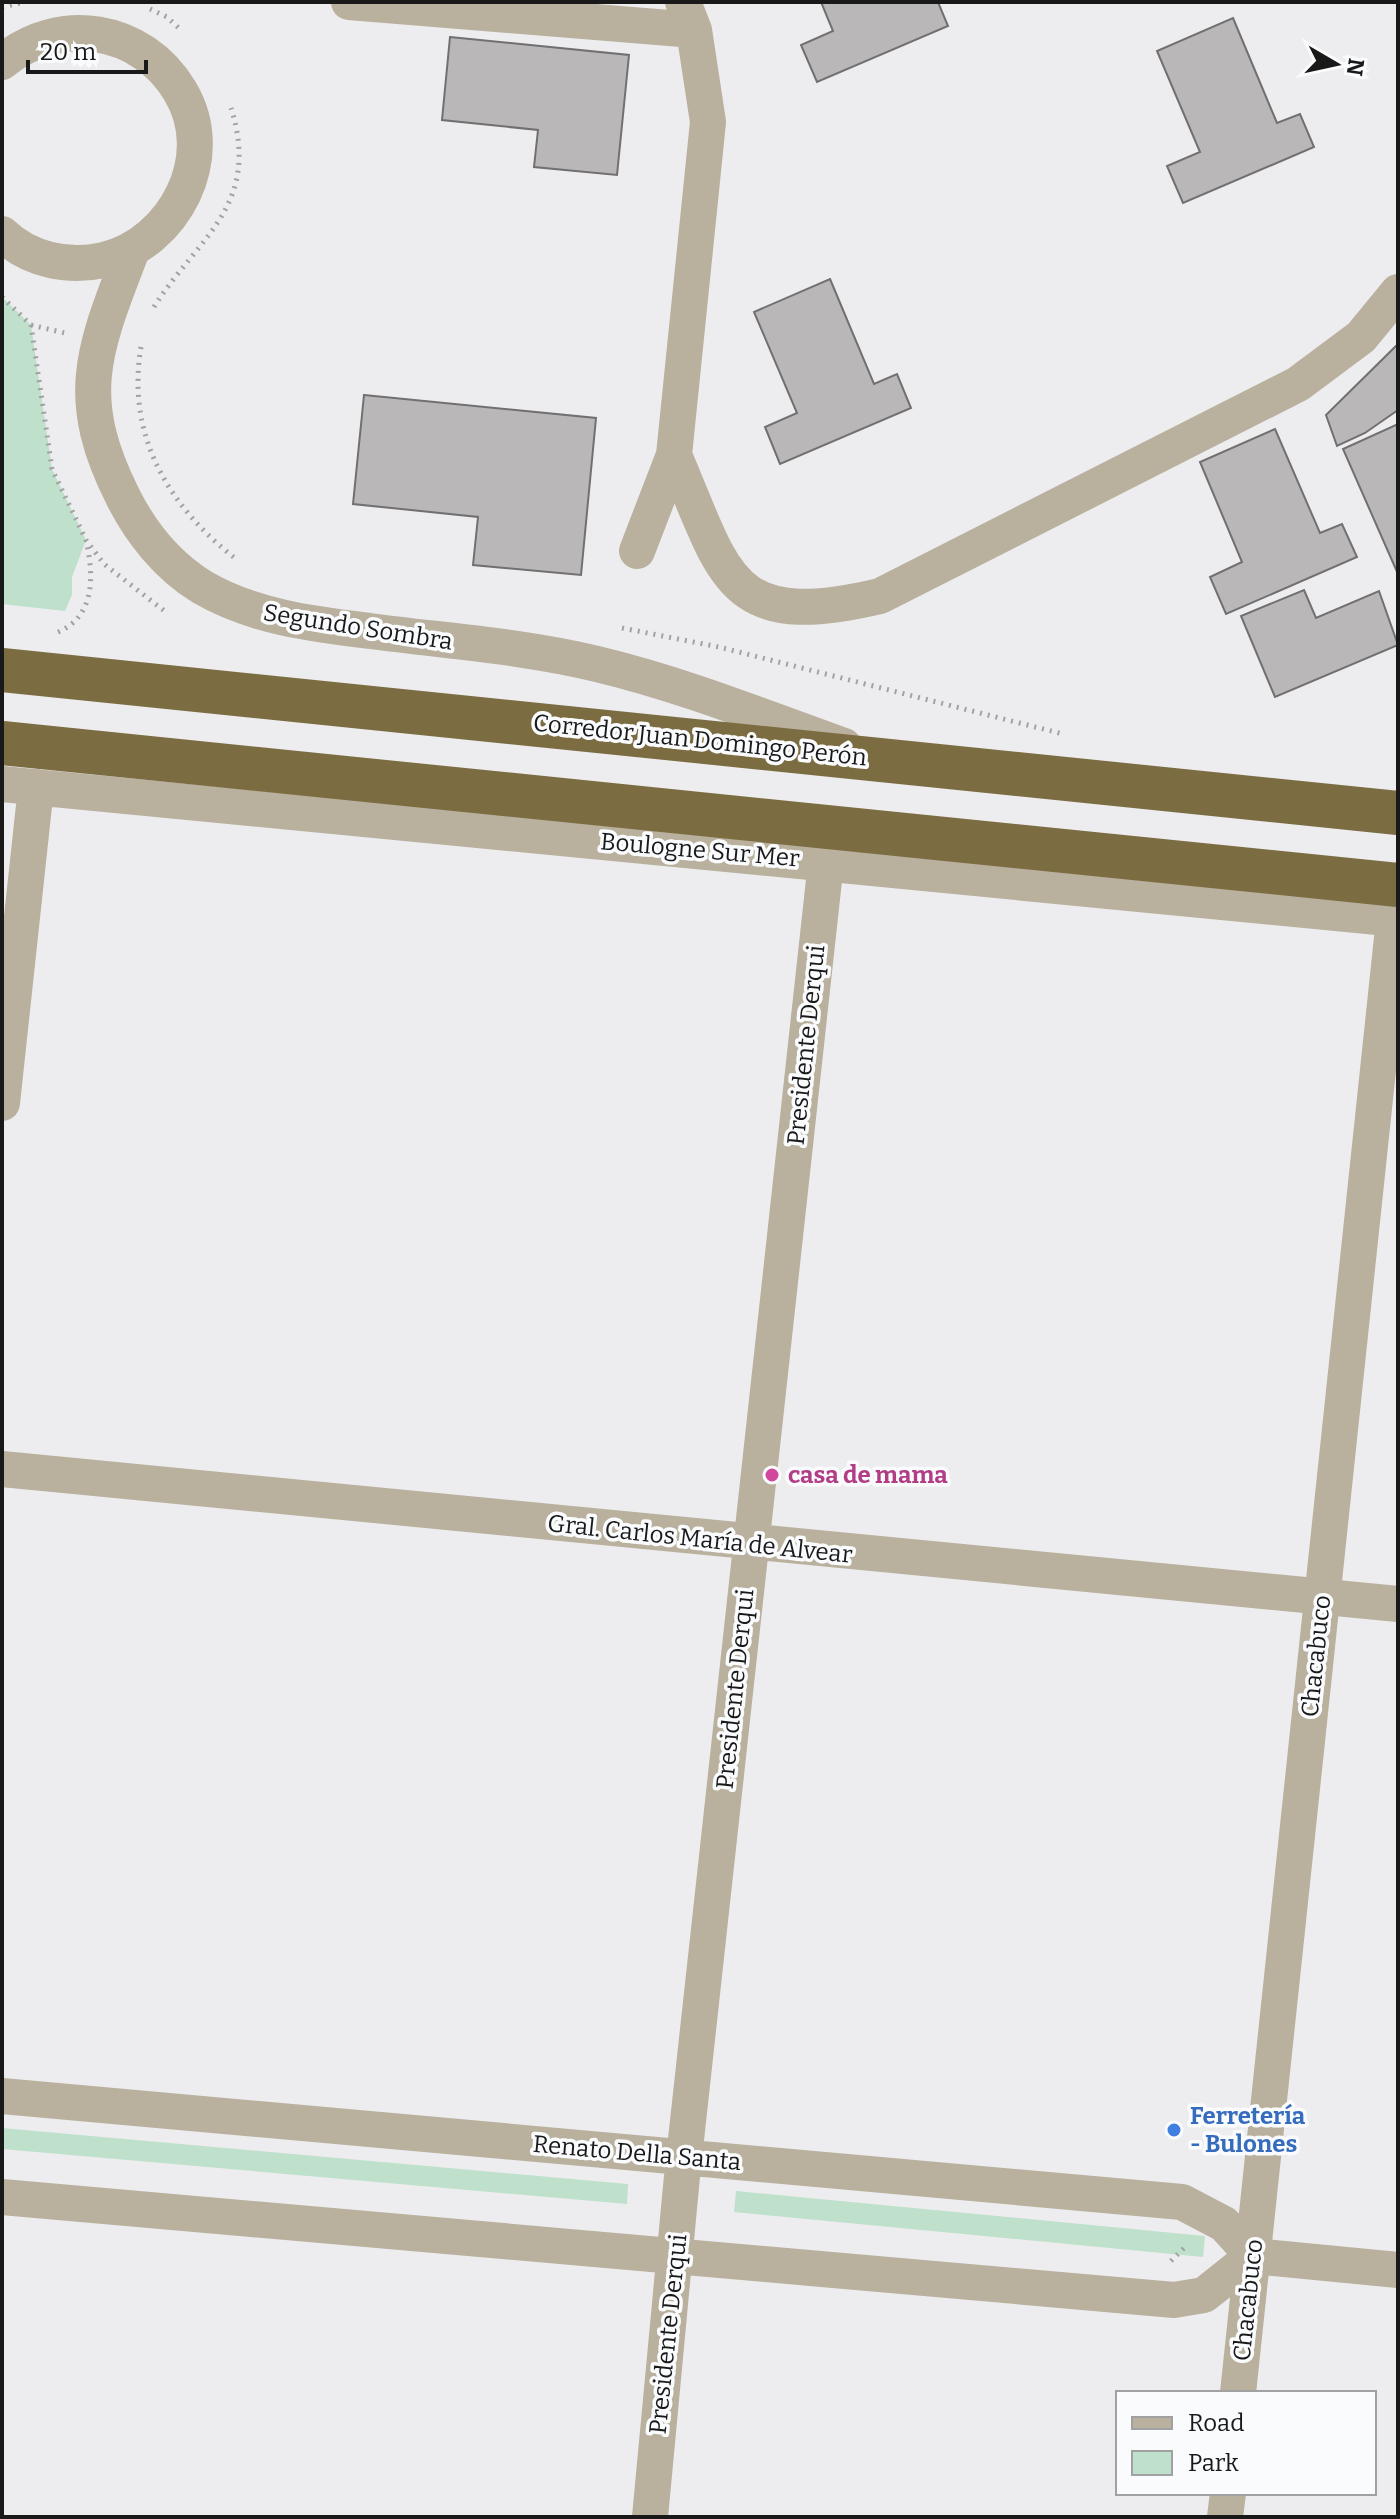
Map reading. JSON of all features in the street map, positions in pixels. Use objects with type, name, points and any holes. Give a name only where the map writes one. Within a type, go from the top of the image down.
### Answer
[{"type":"highway","name":"Corredor Juan Domingo Perón","points":[[2,670],[1398,813]]},
{"type":"highway","points":[[2,743],[1397,908]]},
{"type":"street","points":[[349,2],[688,16],[708,122],[674,455],[637,551]]},
{"type":"street","points":[[2,62],[18,48],[54,33],[91,31],[128,42],[159,63],[182,93],[193,129],[193,167],[180,204],[156,235],[132,250],[85,264],[47,261],[12,244],[2,234]]},
{"type":"street","name":"Segundo Sombra","points":[[132,250],[98,340],[92,374],[103,457],[133,518],[167,560],[202,586],[249,610],[314,624],[598,664],[757,714],[883,760]]},
{"type":"street","points":[[674,455],[716,554],[735,583],[757,599],[786,608],[829,608],[892,590],[1298,384],[1325,368],[1361,337],[1398,292]]},
{"type":"street","points":[[2,1103],[19,785]]},
{"type":"street","name":"Boulogne Sur Mer","points":[[19,785],[826,862],[1397,908]]},
{"type":"street","name":"Presidente Derqui","points":[[650,2517],[684,2157],[826,862]]},
{"type":"street","name":"Chacabuco","points":[[1238,2391],[1397,908]]},
{"type":"street","name":"Gral. Carlos María de Alvear","points":[[2,1469],[751,1544],[1398,1604]]},
{"type":"street","name":"Renato Della Santa","points":[[2,2096],[1182,2202],[1224,2224],[1253,2256]]},
{"type":"street","points":[[2,2197],[1174,2300],[1204,2295],[1253,2256],[1398,2270]]},
{"type":"street","points":[[1225,2517],[1228,2495]]},
{"type":"path","points":[[2,7],[25,2]]},
{"type":"path","points":[[145,7],[167,17],[185,34]]},
{"type":"path","points":[[150,319],[155,305],[219,226],[236,181],[238,145],[230,105]]},
{"type":"path","points":[[143,341],[137,407],[146,446],[165,485],[234,558],[247,564]]},
{"type":"path","points":[[48,632],[72,626],[86,606],[91,589],[86,540]]},
{"type":"path","points":[[611,626],[734,651],[1066,734]]},
{"type":"green space","points":[[2,297],[31,325],[52,469],[86,540],[72,577],[72,595],[65,611],[2,604]]},
{"type":"green space","points":[[2,2128],[628,2184],[627,2204],[2,2149]]},
{"type":"green space","points":[[736,2191],[1205,2236],[1203,2257],[734,2212]]},
{"type":"building","points":[[821,2],[938,2],[948,26],[817,82],[801,45],[833,31]]},
{"type":"building","points":[[1233,18],[1277,123],[1300,114],[1314,147],[1183,203],[1167,166],[1200,152],[1157,51]]},
{"type":"building","points":[[450,37],[629,55],[617,175],[534,167],[538,130],[442,120]]},
{"type":"building","points":[[830,279],[874,384],[897,374],[911,408],[780,464],[765,427],[797,413],[754,312]]},
{"type":"building","points":[[1398,344],[1398,410],[1365,433],[1337,446],[1326,415]]},
{"type":"building","points":[[364,395],[596,418],[581,575],[473,565],[478,517],[353,504]]},
{"type":"building","points":[[1398,424],[1398,574],[1343,449]]},
{"type":"building","points":[[1275,429],[1320,533],[1342,524],[1357,557],[1226,614],[1210,577],[1242,562],[1200,462]]},
{"type":"building","points":[[1304,590],[1316,618],[1379,591],[1398,645],[1275,697],[1241,616]]},
{"type":"place","name":"casa de mama","points":[[772,1475]]},
{"type":"place","name":"Ferretería - Bulones","points":[[1174,2130]]}]
